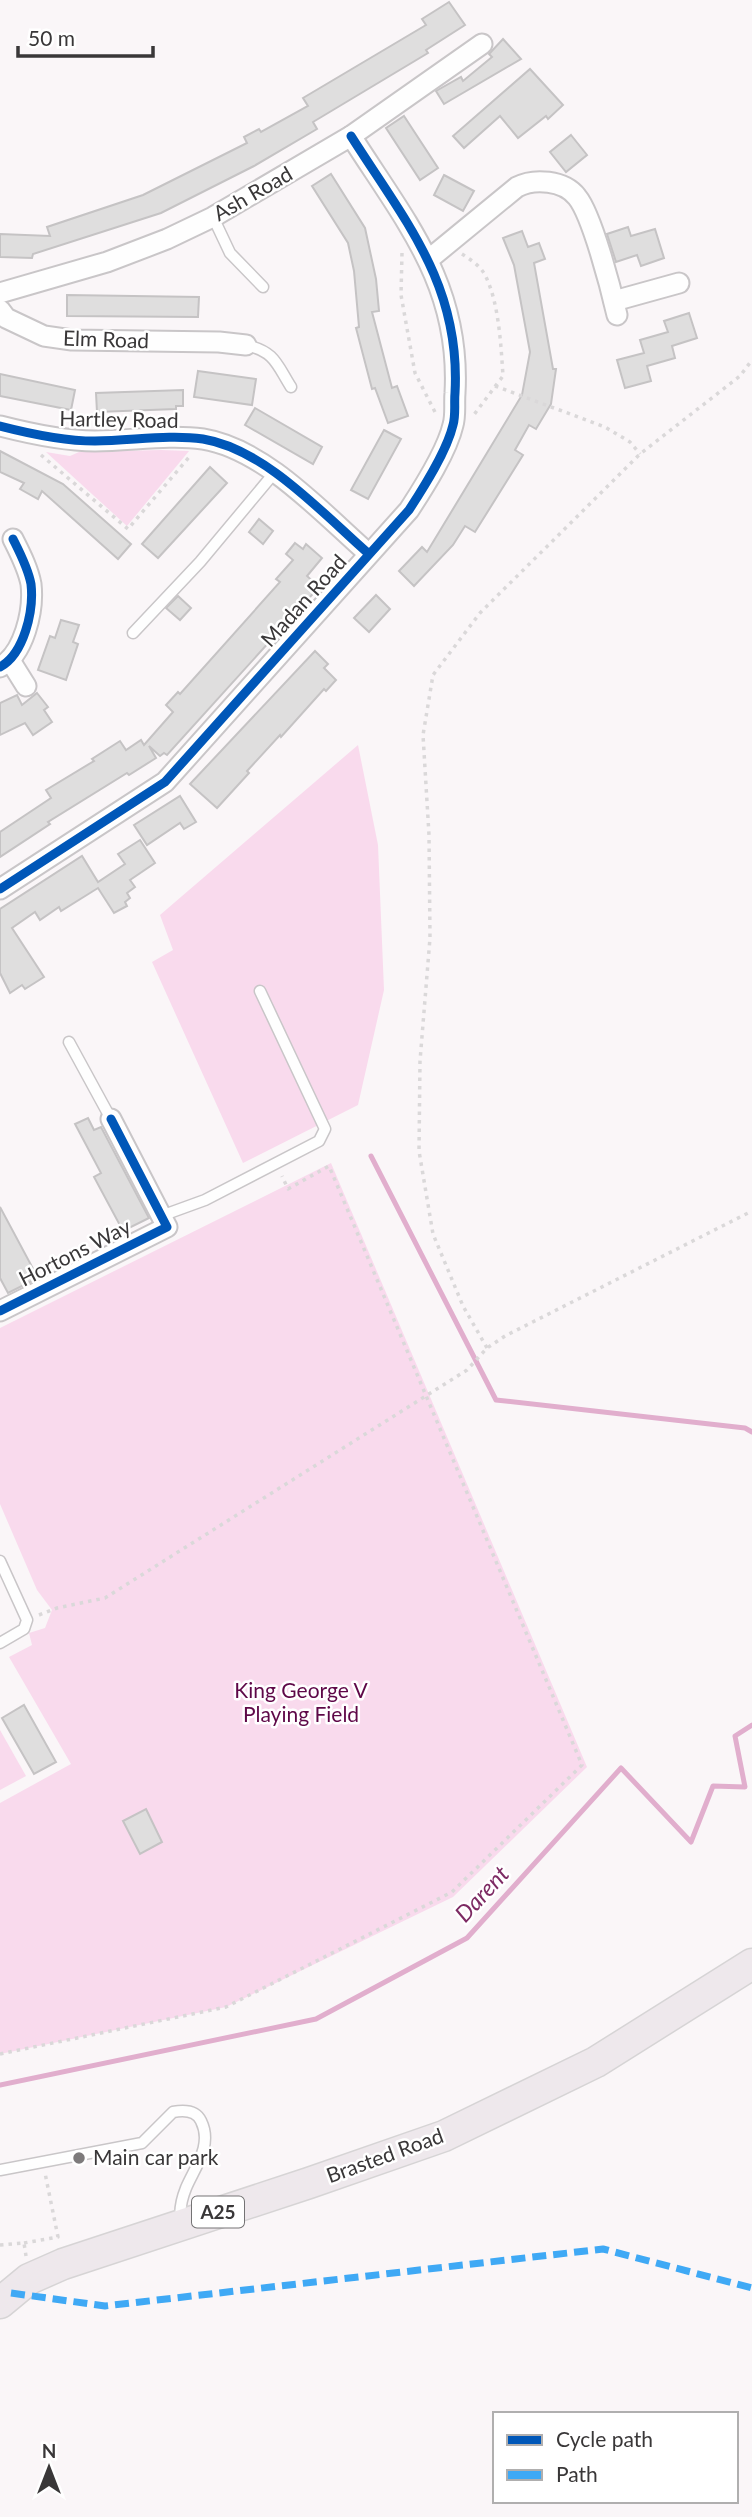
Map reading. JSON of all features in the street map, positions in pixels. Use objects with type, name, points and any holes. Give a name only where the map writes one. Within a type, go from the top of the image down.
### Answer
[{"type":"main road","name":"Brasted Road","points":[[0,2303],[29,2279],[62,2264],[444,2136],[596,2062],[752,1964]]},
{"type":"street","name":"Ash Road","points":[[0,293],[107,262],[214,217],[351,136],[482,44]]},
{"type":"street","name":"Madan Road","points":[[0,889],[165,782],[409,510],[432,474],[453,425],[456,373],[454,340],[447,306],[428,260],[351,136]]},
{"type":"street","points":[[428,260],[523,184],[542,181],[568,189],[577,196],[589,222],[616,308],[679,283]]},
{"type":"street","name":"Elm Road","points":[[0,310],[6,318],[44,336],[72,340],[219,335],[246,345]]},
{"type":"street","name":"Hartley Road","points":[[0,426],[61,439],[204,439],[235,450],[275,472],[369,554]]},
{"type":"street","points":[[13,539],[24,560],[31,585],[30,611],[20,645],[5,664],[26,686]]},
{"type":"street","points":[[111,1119],[164,1221]]},
{"type":"street","name":"Hortons Way","points":[[1,1309],[164,1221]]},
{"type":"lane","points":[[214,217],[230,253],[263,287]]},
{"type":"lane","points":[[246,345],[264,349],[273,358],[291,387]]},
{"type":"lane","points":[[133,633],[200,562],[275,472]]},
{"type":"lane","points":[[164,1221],[319,1141],[325,1129],[260,991]]},
{"type":"lane","points":[[69,1042],[111,1119]]},
{"type":"lane","points":[[0,1561],[27,1620],[24,1629],[0,1643]]},
{"type":"lane","points":[[0,2170],[142,2143],[173,2112],[193,2112],[200,2118],[206,2140],[179,2211],[182,2224]]},
{"type":"path","points":[[402,216],[401,295],[415,373],[438,418],[453,425],[472,416],[503,376],[501,341],[486,276],[475,263],[447,245]]},
{"type":"path","points":[[487,1348],[463,1306],[433,1234],[419,1151],[420,1061],[430,938],[429,835],[423,735],[433,675],[480,613],[640,454],[740,376],[752,359]]},
{"type":"path","points":[[495,386],[605,428],[629,442],[640,454]]},
{"type":"path","points":[[40,454],[128,529],[204,439]]},
{"type":"path","points":[[0,2054],[226,2007],[452,1892],[582,1765],[329,1166],[288,1188],[275,1164]]},
{"type":"path","points":[[27,1620],[57,1608],[105,1598],[467,1370],[487,1348],[505,1336],[752,1211]]},
{"type":"path","points":[[0,2245],[58,2237],[43,2162]]},
{"type":"path","points":[[24,2243],[29,2279]]},
{"type":"green space","points":[[189,451],[127,526],[46,452],[70,456],[79,452]]},
{"type":"green space","points":[[358,745],[378,845],[384,990],[358,1105],[243,1163],[152,962],[173,950],[160,915]]},
{"type":"green space","name":"King George V Playing Field","points":[[331,1163],[587,1767],[453,1897],[226,2007],[0,2054],[0,1803],[71,1764],[9,1657],[32,1645],[29,1633],[45,1628],[52,1610],[37,1590],[0,1504],[0,1328]]},
{"type":"green space","points":[[0,1730],[26,1776],[0,1790]]},
{"type":"building","points":[[449,2],[465,25],[426,50],[428,53],[313,122],[317,129],[254,166],[161,213],[33,254],[32,258],[0,257],[0,234],[50,236],[47,227],[143,195],[247,143],[244,137],[259,129],[261,132],[308,106],[303,98],[426,25],[422,19]]},
{"type":"building","points":[[503,39],[521,59],[444,104],[436,91],[461,77],[463,81],[492,57],[489,54]]},
{"type":"building","points":[[530,69],[563,105],[548,119],[546,116],[518,138],[500,116],[464,148],[453,136]]},
{"type":"building","points":[[404,116],[438,168],[420,180],[386,128]]},
{"type":"building","points":[[571,135],[587,155],[566,172],[550,152]]},
{"type":"building","points":[[331,174],[365,228],[376,279],[379,311],[372,312],[392,388],[397,386],[408,416],[388,423],[375,388],[372,389],[356,328],[359,327],[354,271],[348,243],[312,186]]},
{"type":"building","points":[[444,175],[474,191],[463,211],[434,195]]},
{"type":"building","points":[[628,227],[631,236],[655,229],[664,258],[641,266],[637,255],[616,262],[607,234]]},
{"type":"building","points":[[522,231],[528,247],[539,243],[545,259],[534,263],[553,369],[556,369],[551,404],[536,429],[529,425],[515,450],[523,455],[475,532],[465,526],[453,545],[414,586],[399,571],[422,547],[427,552],[522,395],[530,352],[514,265],[503,238]]},
{"type":"building","points":[[67,295],[199,297],[198,317],[67,316]]},
{"type":"building","points":[[689,313],[697,338],[672,346],[675,358],[647,366],[651,381],[625,388],[617,360],[644,353],[640,340],[668,332],[664,321]]},
{"type":"building","points":[[198,371],[256,379],[252,405],[194,397]]},
{"type":"building","points":[[0,374],[75,390],[71,410],[0,396]]},
{"type":"building","points":[[183,390],[183,406],[176,406],[176,409],[97,412],[96,393]]},
{"type":"building","points":[[255,408],[322,447],[313,464],[245,425]]},
{"type":"building","points":[[384,430],[401,439],[368,499],[351,490]]},
{"type":"building","points":[[0,451],[63,484],[131,544],[118,559],[42,491],[38,499],[20,489],[24,483],[0,472]]},
{"type":"building","points":[[210,467],[227,483],[158,558],[142,544]]},
{"type":"building","points":[[259,519],[273,531],[263,544],[249,532]]},
{"type":"building","points":[[295,543],[303,549],[306,544],[322,558],[307,576],[319,587],[167,755],[164,753],[160,756],[149,746],[156,758],[48,822],[50,824],[0,857],[0,832],[51,798],[46,790],[94,761],[92,759],[120,741],[126,750],[141,740],[144,745],[173,712],[166,705],[178,692],[180,694],[280,582],[276,579],[293,560],[286,554]]},
{"type":"building","points":[[376,595],[390,609],[369,632],[354,618]]},
{"type":"building","points":[[178,596],[191,608],[180,620],[166,608]]},
{"type":"building","points":[[61,620],[79,625],[73,642],[78,644],[66,680],[38,670],[50,636],[55,638]]},
{"type":"building","points":[[315,651],[328,664],[324,668],[336,680],[326,691],[324,689],[281,737],[280,735],[217,808],[190,784]]},
{"type":"building","points":[[37,693],[48,707],[44,710],[52,722],[33,735],[25,723],[0,735],[0,703],[17,695],[22,705]]},
{"type":"building","points":[[180,796],[196,822],[184,829],[180,823],[147,845],[134,825]]},
{"type":"building","points":[[140,840],[155,863],[130,880],[135,887],[127,893],[130,898],[125,902],[127,906],[114,913],[98,888],[61,911],[59,907],[40,920],[35,912],[12,928],[44,977],[25,989],[22,985],[10,993],[0,973],[0,909],[82,856],[98,882],[125,864],[118,854]]},
{"type":"building","points":[[88,1118],[94,1130],[101,1127],[149,1218],[123,1231],[94,1177],[101,1173],[75,1124]]},
{"type":"building","points":[[0,1207],[38,1278],[8,1293],[0,1278]]},
{"type":"building","points":[[24,1705],[56,1762],[34,1774],[2,1718]]},
{"type":"building","points":[[146,1809],[162,1842],[140,1854],[123,1821]]},
{"type":"waterway","points":[[371,1156],[496,1400],[745,1428],[752,1432]]},
{"type":"waterway","name":"Darent","points":[[0,2085],[316,2019],[467,1938],[621,1768],[691,1842],[713,1786],[745,1787],[735,1736],[752,1725]]},
{"type":"marked path","points":[[11,2293],[105,2306],[603,2249],[752,2288]]},
{"type":"cycle path","points":[[0,889],[165,782],[409,510],[446,446],[454,417],[455,393],[454,354],[449,319],[426,256],[351,136]]},
{"type":"cycle path","points":[[0,426],[71,440],[163,437],[203,439],[226,445],[271,469],[292,485],[369,554]]},
{"type":"cycle path","points":[[0,667],[8,661],[21,642],[31,607],[30,578],[13,539]]},
{"type":"cycle path","points":[[0,1311],[167,1227],[111,1119]]},
{"type":"place","name":"Main car park","points":[[79,2158]]}]
